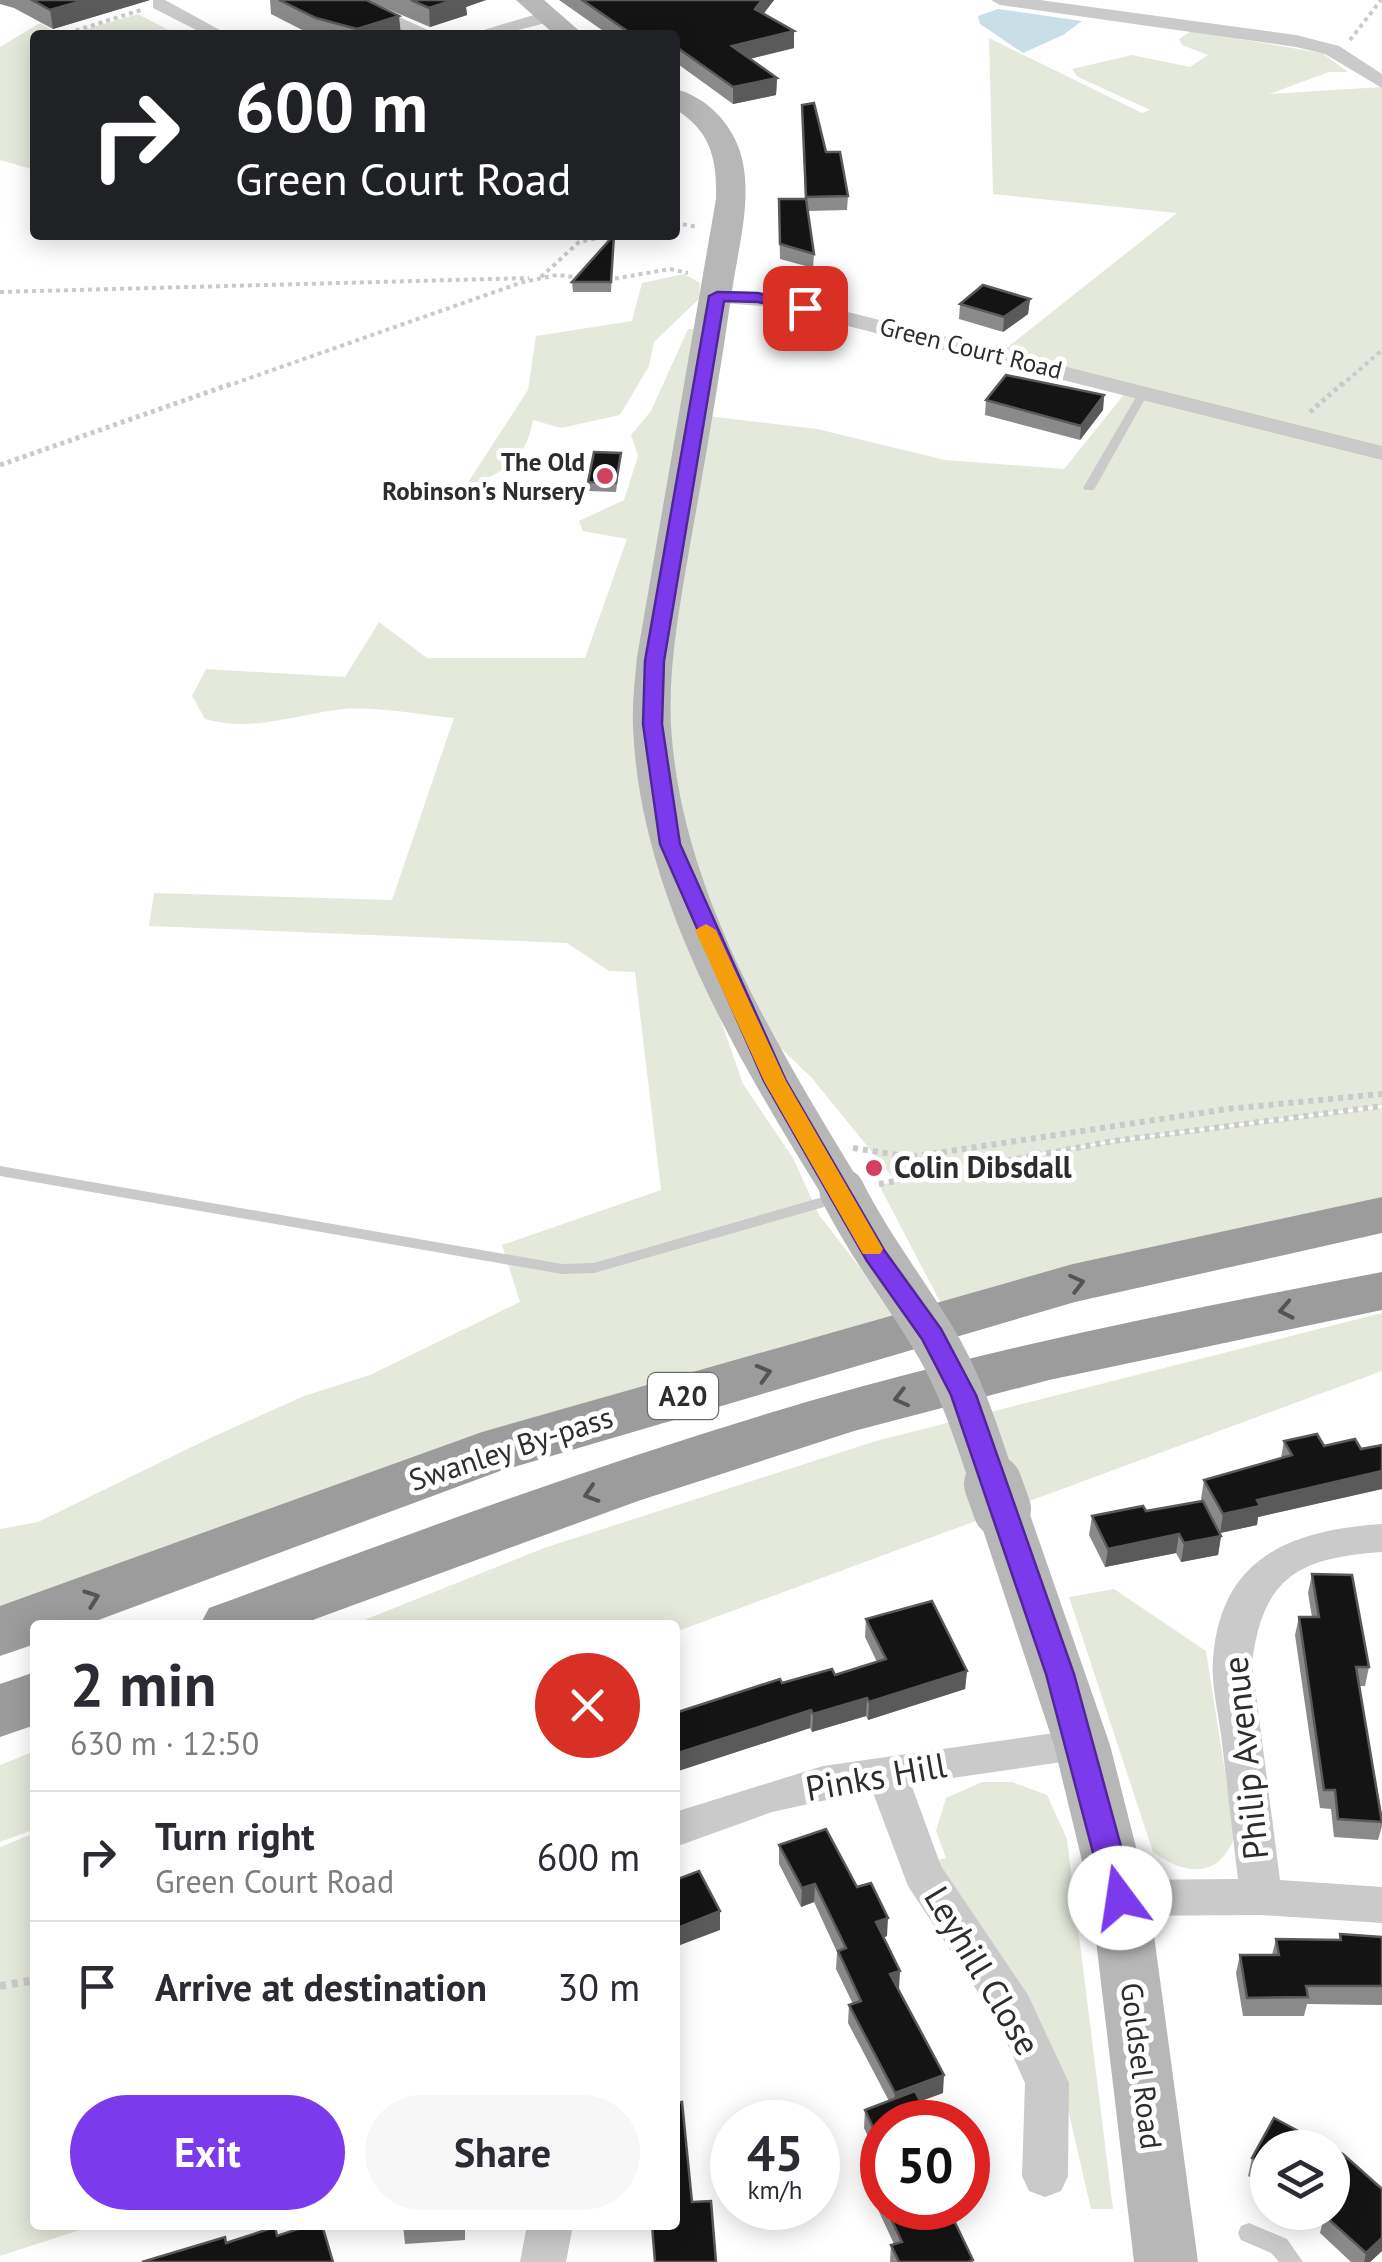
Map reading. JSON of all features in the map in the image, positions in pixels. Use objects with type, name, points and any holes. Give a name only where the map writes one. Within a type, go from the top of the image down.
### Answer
[{"type":"highway","name":"Swanley By-pass","points":[[0,1631],[482,1454],[1073,1283],[1382,1215]]},
{"type":"highway","name":"A20","points":[[244,1620],[530,1514],[852,1410],[1107,1346],[1382,1291]]},
{"type":"highway","points":[[0,1711],[30,1700]]},
{"type":"main road","points":[[538,9],[565,30]]},
{"type":"main road","points":[[680,100],[705,116],[720,132],[727,152],[730,194],[718,288]]},
{"type":"main road","name":"Goldsel Road","points":[[718,288],[654,661],[652,724],[670,844],[775,1081],[871,1248],[932,1336],[963,1395],[1082,1745],[1120,1898],[1166,2262]]},
{"type":"street","points":[[1000,0],[1296,41],[1332,50],[1382,82]]},
{"type":"street","points":[[159,4],[210,30]]},
{"type":"street","points":[[488,30],[538,9]]},
{"type":"street","points":[[373,11],[413,30]]},
{"type":"street","name":"Green Court Road","points":[[718,288],[1145,390],[1382,453]]},
{"type":"street","name":"Philip Avenue","points":[[1261,1897],[1232,1664],[1234,1631],[1244,1600],[1269,1572],[1305,1548],[1318,1543],[1382,1538]]},
{"type":"street","name":"Pinks Hill","points":[[680,1828],[782,1794],[886,1772],[1082,1745]]},
{"type":"street","name":"Leyhill Close","points":[[886,1772],[924,1874],[1012,2009],[1047,2083],[1044,2176]]},
{"type":"street","points":[[1120,1898],[1261,1897],[1382,1905]]},
{"type":"street","points":[[543,2262],[549,2230]]},
{"type":"lane","points":[[1089,488],[1145,390]]},
{"type":"lane","points":[[0,1170],[562,1270],[594,1268],[835,1180]]},
{"type":"lane","points":[[1249,2233],[1279,2246],[1292,2262]]},
{"type":"path","points":[[1332,50],[1346,44],[1381,0]]},
{"type":"path","points":[[77,30],[159,4]]},
{"type":"path","points":[[0,465],[542,277],[579,242],[588,240]]},
{"type":"path","points":[[605,280],[670,269],[718,288]]},
{"type":"path","points":[[0,292],[589,278]]},
{"type":"path","points":[[1290,429],[1382,350]]},
{"type":"path","points":[[835,1180],[858,1147],[912,1157],[1227,1110],[1382,1094]]},
{"type":"path","points":[[835,1180],[1382,1106]]},
{"type":"path","points":[[0,1986],[30,1981]]},
{"type":"shaded area","points":[[138,14],[168,30],[83,30]]},
{"type":"shaded area","points":[[40,23],[52,30],[30,30],[30,169],[0,160],[0,47]]},
{"type":"shaded area","points":[[1191,31],[1322,53],[1348,72],[1329,72],[1269,94],[1382,87],[1382,451],[999,354],[1177,213],[993,194],[989,38],[1142,113],[1150,110],[1078,77],[1072,69],[1132,55],[1190,67],[1208,55],[1182,45],[1179,39]]},
{"type":"shaded area","points":[[684,274],[700,283],[699,299],[654,342],[649,366],[620,415],[561,428],[533,420],[525,446],[510,464],[465,487],[528,390],[536,336],[632,321],[642,283]]},
{"type":"shaded area","points":[[688,329],[698,329],[653,661],[719,1015],[743,1084],[793,1158],[819,1215],[907,1328],[0,1630],[0,1529],[38,1522],[206,1440],[304,1396],[370,1375],[520,1302],[502,1245],[661,1190],[635,972],[609,971],[567,943],[149,926],[154,893],[392,900],[454,718],[350,709],[271,722],[222,723],[205,719],[192,696],[206,669],[345,677],[379,622],[427,658],[585,658],[627,539],[583,531],[579,521],[624,500],[638,456],[631,435],[651,411]]},
{"type":"shaded area","points":[[1130,387],[1382,453],[1382,1105],[1114,1140],[894,1179],[811,1077],[744,1013],[701,915],[656,724],[700,415],[817,429],[945,460],[1064,469]]},
{"type":"shaded area","points":[[1382,1108],[1382,1214],[950,1321],[879,1185],[1115,1142]]},
{"type":"shaded area","points":[[1382,1313],[1382,1371],[680,1630],[680,1620],[364,1620],[544,1548],[876,1441]]},
{"type":"shaded area","points":[[1114,1589],[1206,1651],[1235,1835],[1229,1849],[1211,1866],[1189,1869],[1153,1852],[1069,1597]]},
{"type":"shaded area","points":[[30,1753],[30,1831],[0,1842],[0,1765]]},
{"type":"shaded area","points":[[982,1782],[1012,1782],[1047,1795],[1067,1839],[1113,2209],[1091,2209],[1057,2062],[933,1861],[946,1858],[936,1831],[946,1798]]},
{"type":"shaded area","points":[[30,1835],[30,2230],[80,2230],[0,2256],[0,1847]]},
{"type":"water","points":[[998,9],[1082,21],[1063,35],[1023,53],[980,24],[978,16]]},
{"type":"building","points":[[32,0],[85,0],[50,10]]},
{"type":"building","points":[[279,0],[366,0],[399,16],[357,29],[316,18]]},
{"type":"building","points":[[411,0],[453,0],[429,8]]},
{"type":"building","points":[[582,0],[762,0],[755,9],[794,31],[732,46],[777,78],[733,87],[680,50],[680,30],[626,30]]},
{"type":"building","points":[[814,103],[826,152],[840,152],[848,196],[806,197],[802,105]]},
{"type":"building","points":[[779,199],[806,199],[814,254],[780,244]]},
{"type":"building","points":[[610,240],[614,240],[611,282],[572,282]]},
{"type":"building","points":[[983,285],[1030,299],[1004,317],[960,304]]},
{"type":"building","points":[[1006,375],[1104,395],[1081,426],[986,400]]},
{"type":"building","name":"The Old Robinson's Nursery","points":[[594,452],[621,453],[616,483],[588,482]]},
{"type":"building","points":[[1317,1434],[1324,1446],[1355,1439],[1361,1449],[1382,1445],[1382,1471],[1257,1500],[1260,1506],[1223,1514],[1204,1480],[1292,1455],[1284,1441]]},
{"type":"building","points":[[1203,1501],[1221,1536],[1184,1543],[1179,1534],[1108,1549],[1092,1516],[1143,1506],[1146,1511]]},
{"type":"building","points":[[1312,1574],[1352,1575],[1369,1667],[1356,1667],[1382,1822],[1338,1819],[1335,1790],[1324,1790],[1299,1617],[1319,1617]]},
{"type":"building","points":[[932,1601],[967,1671],[869,1702],[867,1698],[813,1714],[811,1710],[680,1752],[680,1711],[780,1679],[782,1683],[832,1669],[835,1675],[886,1659],[866,1619]]},
{"type":"building","points":[[826,1829],[857,1887],[871,1883],[888,1918],[876,1922],[900,1971],[890,1974],[944,2075],[895,2093],[849,2005],[861,2001],[838,1951],[846,1948],[815,1884],[802,1888],[779,1845]]},
{"type":"building","points":[[699,1871],[720,1911],[680,1927],[680,1878]]},
{"type":"building","points":[[1340,1934],[1382,1937],[1382,1986],[1306,1986],[1308,1997],[1247,1998],[1240,1955],[1279,1955],[1276,1939],[1341,1940]]},
{"type":"building","points":[[915,2091],[920,2100],[891,2100]]},
{"type":"building","points":[[682,2102],[692,2202],[710,2201],[716,2262],[655,2262],[652,2230],[680,2230]]},
{"type":"building","points":[[1274,2118],[1296,2130],[1267,2130]]},
{"type":"building","points":[[1350,2160],[1382,2189],[1382,2238],[1366,2253],[1341,2230],[1350,2230]]},
{"type":"building","points":[[266,2230],[276,2230],[277,2236],[295,2230],[323,2230],[333,2262],[142,2262],[225,2237],[226,2243]]},
{"type":"building","points":[[896,2230],[959,2230],[973,2260],[899,2262],[891,2245],[902,2242]]},
{"type":"slow traffic","points":[[706,930],[775,1081],[842,1191],[871,1249]]},
{"type":"place","name":"The Old Robinson's Nursery","points":[[605,476]]},
{"type":"place","name":"Colin Dibsdall","points":[[874,1168]]},
{"type":"route","points":[[805,308],[758,297],[717,296],[654,661],[652,724],[670,844],[775,1081],[842,1191],[875,1255],[932,1336],[963,1395],[1060,1674],[1120,1898]]}]
